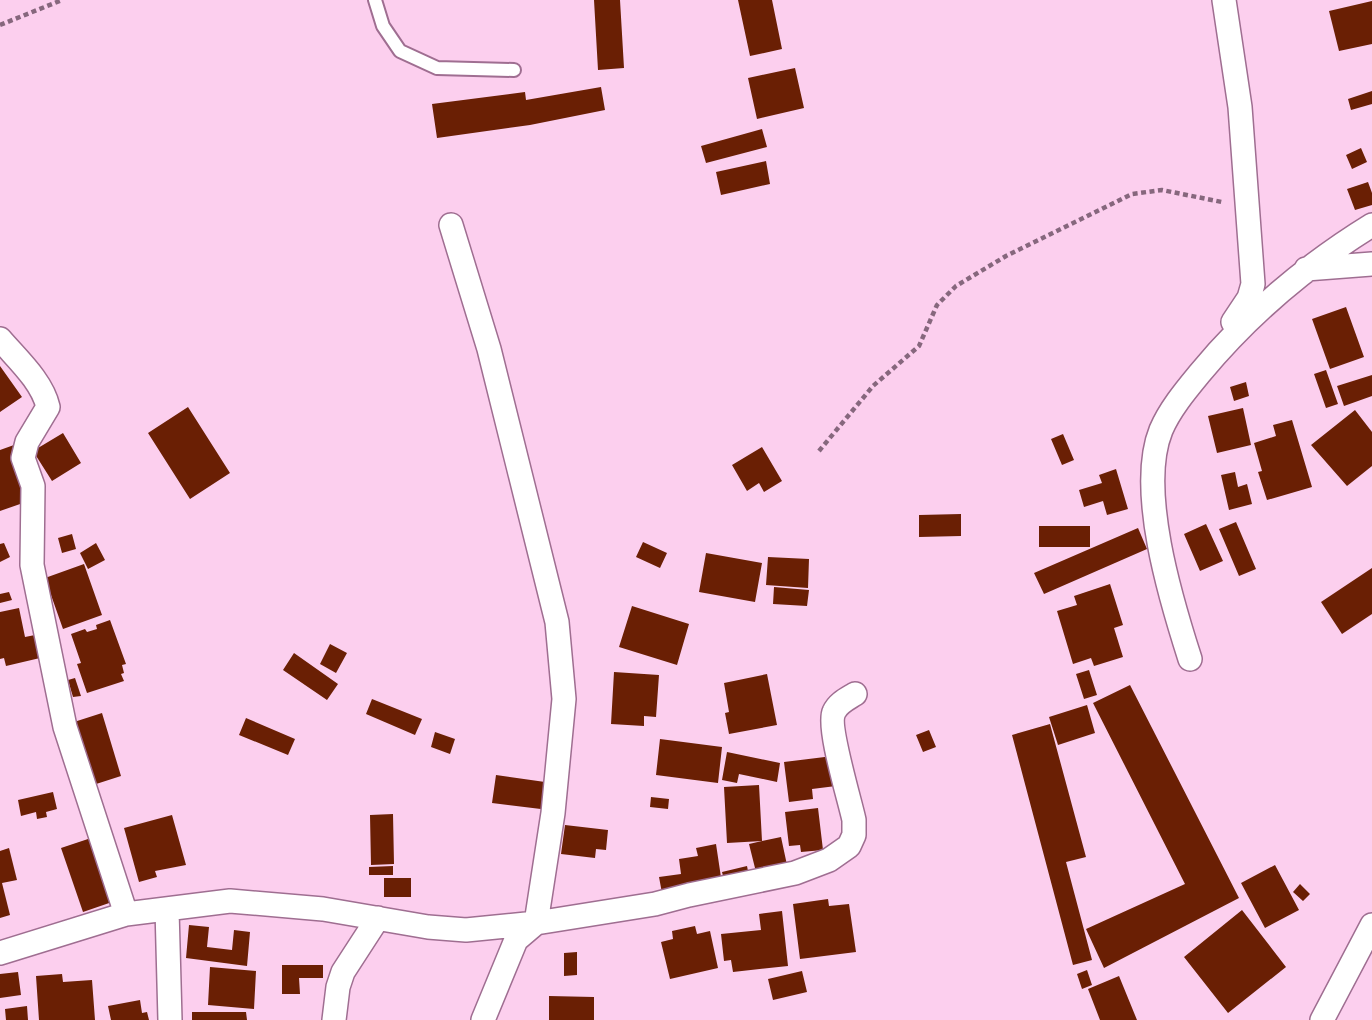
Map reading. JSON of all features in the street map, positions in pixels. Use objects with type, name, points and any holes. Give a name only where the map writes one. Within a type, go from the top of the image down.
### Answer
[{"type":"street","points":[[1190,659],[1168,588],[1153,495],[1155,460],[1161,431],[1181,396],[1249,298],[1253,284],[1240,107],[1224,0]]},
{"type":"street","points":[[451,225],[489,349],[557,622],[564,699],[552,813],[536,923],[516,940],[483,1020]]},
{"type":"street","points":[[1181,396],[1243,325],[1306,269],[1372,225]]},
{"type":"street","points":[[1306,269],[1372,264]]},
{"type":"street","points":[[0,339],[40,386],[48,407],[27,442],[23,457],[33,486],[32,565],[65,727],[126,914]]},
{"type":"street","points":[[0,953],[126,914],[230,901],[323,909],[428,927],[466,930],[536,923],[655,904],[795,873],[829,860],[849,846],[854,835],[854,820],[833,732],[833,713],[842,702],[855,694]]},
{"type":"street","points":[[167,909],[170,1020]]},
{"type":"street","points":[[334,1020],[338,987],[343,972],[378,918]]},
{"type":"street","points":[[1322,1020],[1372,925]]},
{"type":"lane","points":[[375,0],[383,26],[400,51],[437,68],[514,70]]},
{"type":"path","points":[[33,10],[39,0]]},
{"type":"path","points":[[0,25],[62,0]]},
{"type":"path","points":[[819,451],[873,386],[919,346],[937,305],[956,286],[1006,256],[1132,194],[1162,190],[1247,207]]},
{"type":"building","points":[[594,0],[620,0],[624,68],[598,70]]},
{"type":"building","points":[[738,0],[772,0],[782,49],[750,56]]},
{"type":"building","points":[[1372,1],[1372,44],[1339,51],[1329,11]]},
{"type":"building","points":[[795,68],[804,108],[757,119],[748,78]]},
{"type":"building","points":[[601,87],[605,110],[530,125],[437,138],[432,104],[525,92],[526,100]]},
{"type":"building","points":[[1372,91],[1372,104],[1351,110],[1348,99]]},
{"type":"building","points":[[762,129],[767,147],[706,163],[701,146]]},
{"type":"building","points":[[1361,148],[1367,162],[1352,169],[1346,155]]},
{"type":"building","points":[[766,161],[770,184],[721,195],[716,172]]},
{"type":"building","points":[[1368,182],[1372,205],[1355,210],[1347,189]]},
{"type":"building","points":[[1346,307],[1364,357],[1330,369],[1312,319]]},
{"type":"building","points":[[0,366],[22,397],[0,412]]},
{"type":"building","points":[[1326,370],[1338,404],[1326,408],[1314,374]]},
{"type":"building","points":[[1372,375],[1372,396],[1344,406],[1337,386]]},
{"type":"building","points":[[1246,382],[1249,396],[1234,401],[1230,387]]},
{"type":"building","points":[[188,407],[230,473],[190,499],[148,433]]},
{"type":"building","points":[[1243,408],[1251,445],[1217,453],[1208,416]]},
{"type":"building","points":[[1355,410],[1372,432],[1372,466],[1347,486],[1311,445]]},
{"type":"building","points":[[1292,420],[1312,487],[1267,500],[1258,472],[1262,471],[1254,443],[1276,436],[1273,425]]},
{"type":"building","points":[[63,433],[81,463],[52,481],[33,451]]},
{"type":"building","points":[[1063,434],[1074,460],[1062,465],[1051,439]]},
{"type":"building","points":[[14,445],[31,489],[20,493],[23,503],[0,511],[0,450]]},
{"type":"building","points":[[762,447],[782,481],[764,492],[759,483],[747,491],[732,465]]},
{"type":"building","points":[[1116,469],[1128,509],[1107,515],[1103,501],[1084,507],[1079,490],[1102,483],[1099,475]]},
{"type":"building","points":[[1235,472],[1238,487],[1247,484],[1252,504],[1229,510],[1221,475]]},
{"type":"building","points":[[961,514],[961,536],[919,537],[919,515]]},
{"type":"building","points":[[1236,522],[1256,569],[1239,576],[1219,529]]},
{"type":"building","points":[[1206,524],[1223,561],[1200,571],[1184,534]]},
{"type":"building","points":[[1039,526],[1090,526],[1090,547],[1039,547]]},
{"type":"building","points":[[1138,528],[1147,549],[1044,594],[1034,573]]},
{"type":"building","points":[[72,534],[76,549],[62,553],[58,538]]},
{"type":"building","points":[[643,542],[667,553],[660,568],[636,557]]},
{"type":"building","points":[[4,543],[10,557],[0,562],[0,544]]},
{"type":"building","points":[[96,543],[105,560],[88,569],[80,553]]},
{"type":"building","points":[[706,553],[762,563],[755,602],[699,592]]},
{"type":"building","points":[[768,557],[809,559],[808,588],[766,585]]},
{"type":"building","points":[[84,564],[102,615],[63,629],[45,578]]},
{"type":"building","points":[[1372,568],[1372,614],[1342,634],[1321,602]]},
{"type":"building","points":[[1110,584],[1123,625],[1114,628],[1123,657],[1094,666],[1091,658],[1073,664],[1057,611],[1077,605],[1074,596]]},
{"type":"building","points":[[774,587],[809,590],[807,606],[773,604]]},
{"type":"building","points":[[9,592],[12,600],[0,603],[0,594]]},
{"type":"building","points":[[632,606],[689,624],[677,665],[619,647]]},
{"type":"building","points":[[19,608],[25,637],[35,635],[40,658],[6,666],[4,658],[0,659],[0,612]]},
{"type":"building","points":[[110,620],[126,664],[122,665],[124,673],[121,674],[124,681],[87,693],[71,634],[85,629],[87,632],[97,629],[96,625]]},
{"type":"building","points":[[330,644],[347,653],[336,673],[320,664]]},
{"type":"building","points":[[294,653],[338,684],[327,700],[283,670]]},
{"type":"building","points":[[1089,670],[1097,695],[1084,699],[1076,674]]},
{"type":"building","points":[[614,672],[659,675],[656,717],[644,716],[644,726],[611,724]]},
{"type":"building","points":[[767,674],[777,725],[729,734],[725,713],[729,712],[724,683]]},
{"type":"building","points":[[75,678],[81,696],[73,697],[68,680]]},
{"type":"building","points":[[1130,685],[1239,898],[1104,968],[1086,929],[1185,884],[1093,703]]},
{"type":"building","points":[[372,699],[422,719],[415,735],[366,714]]},
{"type":"building","points":[[1087,705],[1095,733],[1058,745],[1049,717]]},
{"type":"building","points":[[102,713],[121,776],[93,785],[74,722]]},
{"type":"building","points":[[246,718],[295,739],[288,755],[239,735]]},
{"type":"building","points":[[1050,724],[1086,857],[1066,862],[1092,960],[1073,965],[1012,735]]},
{"type":"building","points":[[929,730],[936,747],[923,752],[916,735]]},
{"type":"building","points":[[435,732],[455,739],[450,754],[431,747]]},
{"type":"building","points":[[660,739],[722,747],[718,783],[656,775]]},
{"type":"building","points":[[727,752],[780,763],[777,782],[739,774],[737,783],[722,780]]},
{"type":"building","points":[[833,756],[836,786],[812,789],[813,799],[789,802],[784,762]]},
{"type":"building","points":[[496,775],[552,783],[549,810],[492,803]]},
{"type":"building","points":[[759,785],[762,841],[727,843],[724,787]]},
{"type":"building","points":[[53,792],[57,809],[46,812],[47,817],[37,819],[36,812],[21,816],[18,800]]},
{"type":"building","points":[[651,797],[669,799],[668,809],[650,807]]},
{"type":"building","points":[[818,808],[823,850],[801,852],[800,845],[789,846],[785,812]]},
{"type":"building","points":[[393,814],[394,864],[371,865],[370,815]]},
{"type":"building","points":[[172,815],[186,865],[155,871],[157,877],[139,882],[124,828]]},
{"type":"building","points":[[565,825],[608,830],[606,850],[596,849],[595,858],[561,854]]},
{"type":"building","points":[[94,837],[115,901],[83,912],[61,848]]},
{"type":"building","points":[[781,837],[787,865],[756,872],[749,844]]},
{"type":"building","points":[[716,844],[722,884],[662,893],[659,877],[681,874],[679,859],[698,856],[696,848]]},
{"type":"building","points":[[9,848],[17,880],[2,883],[10,915],[0,918],[0,851]]},
{"type":"building","points":[[1275,865],[1299,910],[1265,928],[1241,883]]},
{"type":"building","points":[[393,866],[393,875],[369,875],[369,867]]},
{"type":"building","points":[[747,866],[750,881],[726,887],[722,872]]},
{"type":"building","points":[[384,878],[411,878],[411,897],[384,897]]},
{"type":"building","points":[[1300,884],[1310,894],[1303,901],[1293,892]]},
{"type":"building","points":[[828,899],[829,906],[849,904],[856,952],[800,959],[793,904]]},
{"type":"building","points":[[1242,910],[1286,967],[1228,1013],[1184,957]]},
{"type":"building","points":[[782,911],[788,966],[733,972],[731,960],[724,961],[721,934],[761,930],[759,914]]},
{"type":"building","points":[[189,925],[209,927],[207,947],[232,950],[234,930],[250,932],[247,966],[186,958]]},
{"type":"building","points":[[695,926],[697,934],[710,931],[718,968],[670,979],[661,942],[673,939],[672,931]]},
{"type":"building","points":[[577,952],[577,975],[564,976],[564,953]]},
{"type":"building","points":[[282,965],[323,965],[323,978],[299,978],[300,994],[282,994]]},
{"type":"building","points":[[210,967],[256,971],[254,1009],[208,1005]]},
{"type":"building","points":[[1087,970],[1092,985],[1082,989],[1077,974]]},
{"type":"building","points":[[802,971],[807,992],[773,1000],[768,979]]},
{"type":"building","points":[[18,972],[21,995],[0,998],[0,974]]},
{"type":"building","points":[[62,974],[63,982],[92,980],[95,1020],[39,1020],[36,976]]},
{"type":"building","points":[[1119,976],[1137,1020],[1100,1020],[1088,989]]},
{"type":"building","points":[[549,996],[594,997],[594,1020],[549,1020]]},
{"type":"building","points":[[140,1000],[142,1013],[147,1012],[149,1020],[111,1020],[108,1006]]},
{"type":"building","points":[[27,1006],[28,1020],[6,1020],[5,1009]]},
{"type":"building","points":[[192,1012],[246,1012],[247,1020],[192,1020]]}]
